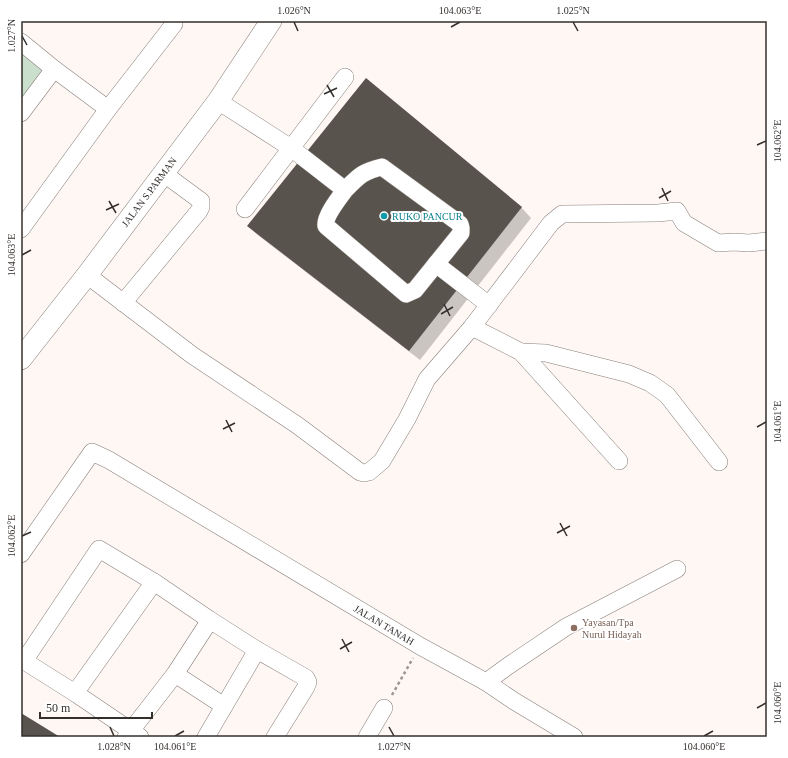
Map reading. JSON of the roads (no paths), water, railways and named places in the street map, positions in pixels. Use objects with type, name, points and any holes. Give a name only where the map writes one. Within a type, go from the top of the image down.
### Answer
[{"type":"main road","name":"JALAN S.PARMAN","points":[[24,350],[87,275],[218,101],[271,21]]},
{"type":"street","points":[[21,229],[108,110],[174,24]]},
{"type":"street","points":[[21,42],[108,110]]},
{"type":"street","points":[[21,113],[54,69]]},
{"type":"street","points":[[245,209],[345,77]]},
{"type":"street","points":[[218,101],[291,148],[345,190]]},
{"type":"street","points":[[382,167],[460,224],[462,233],[415,290],[406,294],[326,226],[325,222],[345,190],[358,176],[370,169],[382,167]]},
{"type":"street","points":[[123,303],[201,207],[201,201],[163,173]]},
{"type":"street","points":[[87,275],[192,355],[297,425],[360,472],[364,473],[369,472],[382,461],[407,419],[427,380],[472,327],[551,223],[562,214],[658,213],[677,211],[684,223],[718,243],[749,243],[767,241]]},
{"type":"street","points":[[436,264],[489,305]]},
{"type":"street","points":[[472,327],[521,352],[619,461]]},
{"type":"street","points":[[521,352],[546,353],[629,374],[650,383],[667,394],[719,462]]},
{"type":"street","name":"JALAN TANAH","points":[[21,554],[92,452],[110,460],[420,646],[486,682],[514,701],[574,737]]},
{"type":"street","points":[[210,620],[175,674],[132,735],[75,694],[23,660],[99,549],[154,582],[257,650],[306,678],[308,682],[306,687],[276,737]]},
{"type":"street","points":[[486,682],[566,627],[677,569]]},
{"type":"street","points":[[75,694],[154,582]]},
{"type":"street","points":[[206,737],[257,650]]},
{"type":"street","points":[[175,674],[224,706]]},
{"type":"street","points":[[367,737],[384,708]]},
{"type":"place","name":"RUKO PANCUR","points":[[384,216]]},
{"type":"place","name":"Yayasan/Tpa Nurul Hidayah","points":[[574,628]]}]
